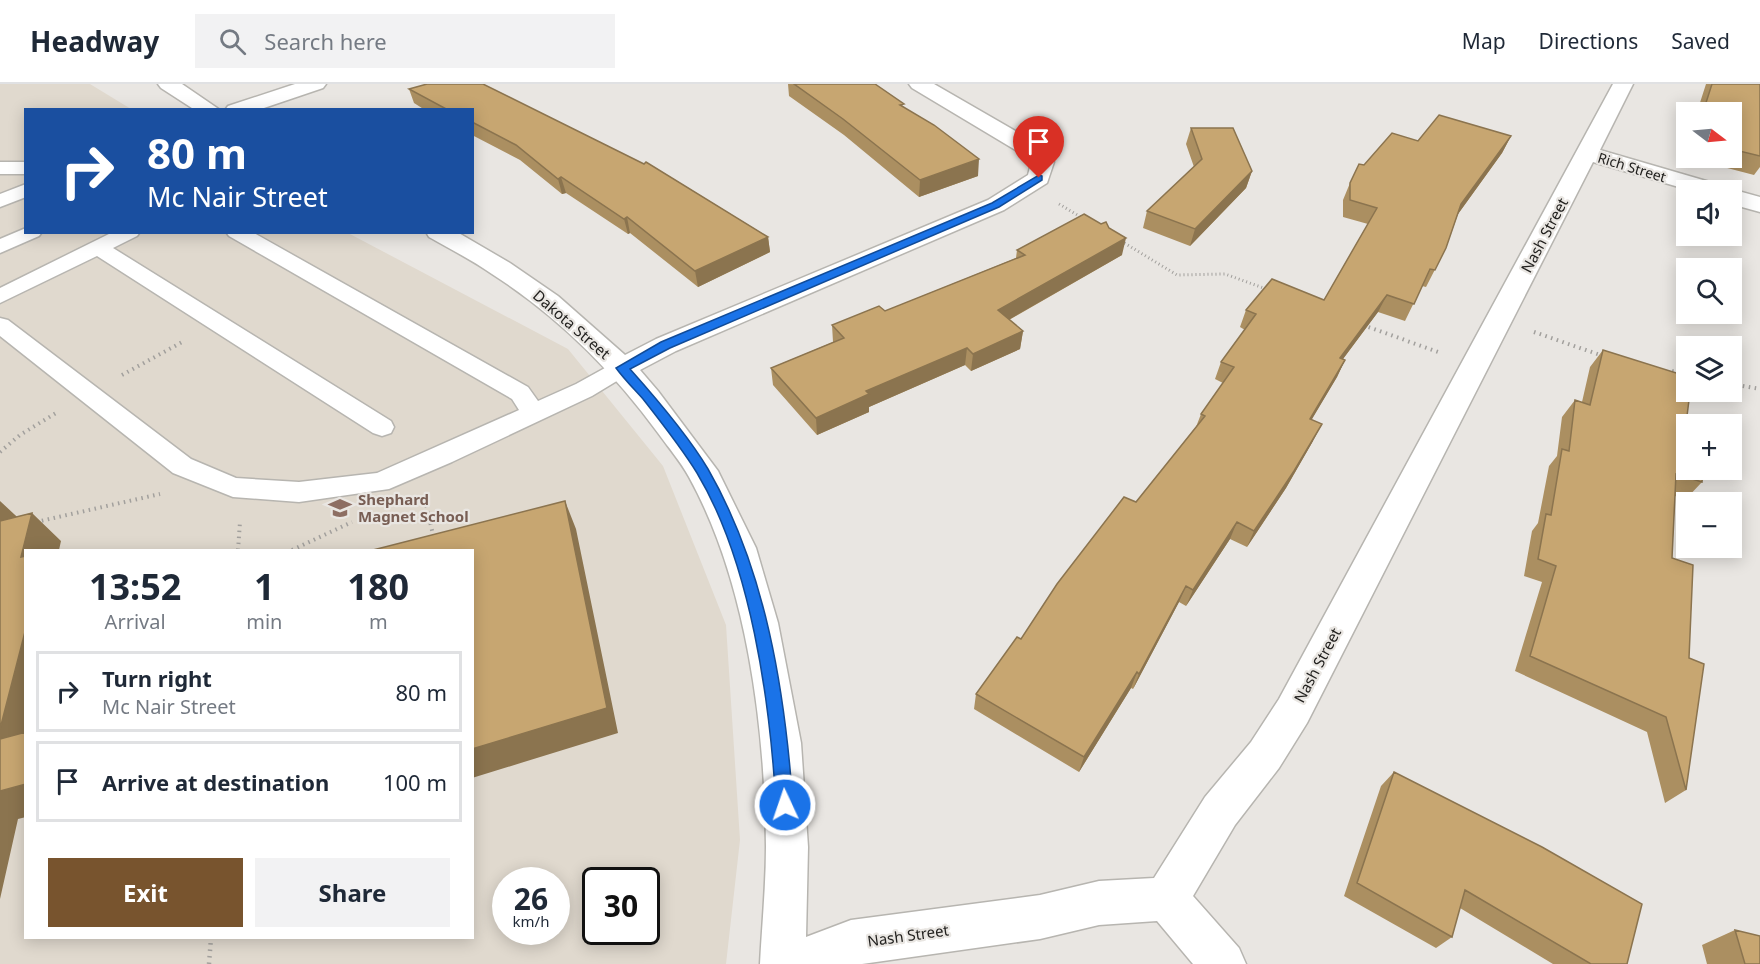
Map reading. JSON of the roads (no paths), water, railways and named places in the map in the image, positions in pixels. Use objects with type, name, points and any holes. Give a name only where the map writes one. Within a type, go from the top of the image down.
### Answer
[{"type":"street","points":[[168,84],[207,108]]},
{"type":"street","points":[[240,108],[316,84]]},
{"type":"street","points":[[622,368],[666,345],[996,205],[1039,178],[1043,162],[1030,149],[919,84]]},
{"type":"street","name":"Nash Street","points":[[796,964],[851,943],[1040,917],[1099,903],[1166,900],[1220,811],[1265,755],[1293,711],[1623,84]]},
{"type":"street","name":"Rich Street","points":[[1587,153],[1678,180]]},
{"type":"street","points":[[1742,199],[1760,205]]},
{"type":"street","name":"Dakota Street","points":[[442,234],[501,268],[549,302],[622,368],[648,398],[702,471],[739,548],[757,613],[781,743],[788,847],[783,964]]},
{"type":"street","points":[[1166,900],[1223,964]]},
{"type":"lane","points":[[0,168],[24,168]]},
{"type":"lane","points":[[0,201],[24,191]]},
{"type":"lane","points":[[0,247],[28,234]]},
{"type":"lane","points":[[0,296],[126,234]]},
{"type":"lane","points":[[240,234],[520,393],[533,412]]},
{"type":"lane","points":[[99,248],[382,427]]},
{"type":"lane","points":[[0,325],[182,466],[233,487],[299,492],[380,482],[443,456],[584,390],[622,368]]},
{"type":"place","name":"Shephard Magnet School","points":[[340,508]]}]
